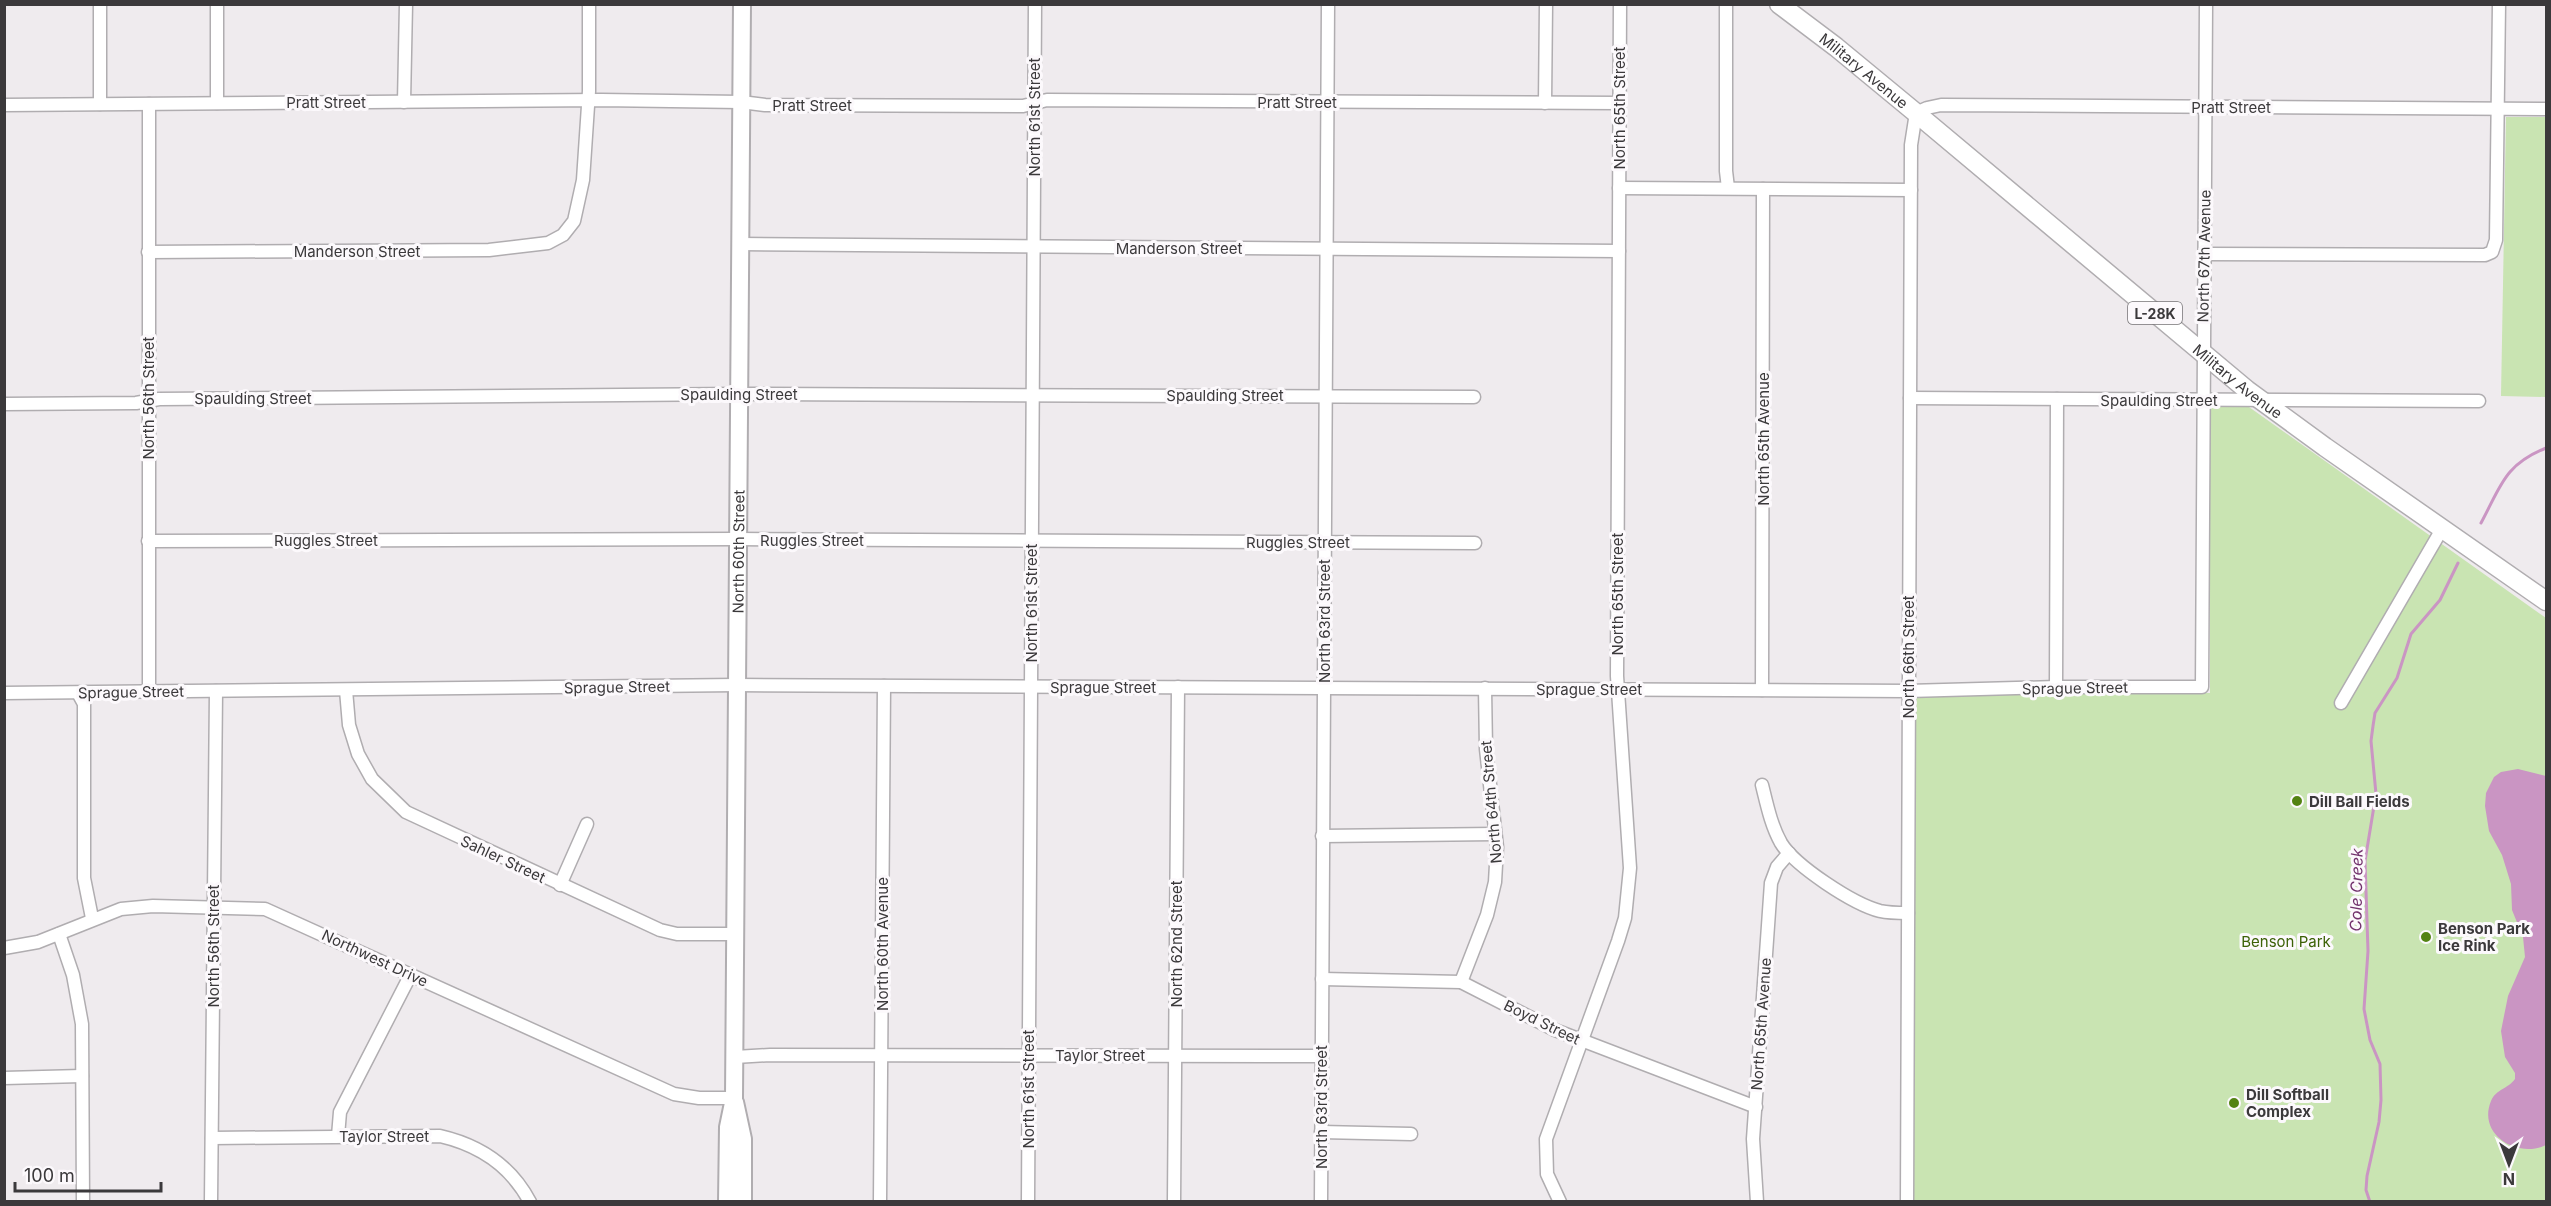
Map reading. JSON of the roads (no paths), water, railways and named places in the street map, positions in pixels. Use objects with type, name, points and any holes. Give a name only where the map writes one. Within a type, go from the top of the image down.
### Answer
[{"type":"main road","name":"North 60th Street","points":[[727,1202],[728,1127],[734,1098],[735,1057],[742,4]]},
{"type":"main road","name":"Military Avenue","points":[[1779,4],[1916,113],[2263,401],[2547,601]]},
{"type":"main road","name":"North 60th Street","points":[[734,1098],[741,1120],[743,1202]]},
{"type":"street","points":[[100,4],[100,104]]},
{"type":"street","points":[[217,103],[218,4]]},
{"type":"street","points":[[404,102],[406,4]]},
{"type":"street","points":[[588,101],[589,4]]},
{"type":"street","name":"North 61st Street","points":[[1028,1202],[1035,4]]},
{"type":"street","name":"North 63rd Street","points":[[1321,1202],[1328,4]]},
{"type":"street","points":[[1545,103],[1546,4]]},
{"type":"street","name":"North 65th Street","points":[[1560,1202],[1547,1174],[1546,1139],[1618,941],[1629,894],[1630,845],[1617,689],[1620,4]]},
{"type":"street","points":[[1725,4],[1728,188]]},
{"type":"street","name":"North 67th Avenue","points":[[2202,687],[2206,4]]},
{"type":"street","points":[[2204,254],[2485,255],[2492,252],[2496,240],[2499,4]]},
{"type":"street","name":"Pratt Street","points":[[4,105],[588,101],[741,102],[765,105],[1023,106],[1047,100],[1619,103]]},
{"type":"street","name":"Manderson Street","points":[[148,252],[489,250],[548,243],[563,235],[574,221],[583,180],[588,101]]},
{"type":"street","name":"North 56th Street","points":[[149,104],[149,692]]},
{"type":"street","name":"Pratt Street","points":[[1916,113],[1941,105],[2547,109]]},
{"type":"street","name":"North 66th Street","points":[[1907,1202],[1911,145],[1916,113]]},
{"type":"street","points":[[1619,188],[1911,190]]},
{"type":"street","name":"North 65th Avenue","points":[[1762,690],[1763,189]]},
{"type":"street","name":"Manderson Street","points":[[740,244],[1619,251]]},
{"type":"street","name":"Spaulding Street","points":[[4,404],[136,403],[171,399],[739,394],[1474,397]]},
{"type":"street","name":"Spaulding Street","points":[[1910,398],[2480,401]]},
{"type":"street","points":[[2056,687],[2057,399]]},
{"type":"street","points":[[2341,703],[2442,529]]},
{"type":"street","name":"Ruggles Street","points":[[148,541],[738,539],[1475,543]]},
{"type":"street","name":"Sprague Street","points":[[4,693],[737,685],[1908,691],[2056,687],[2202,687]]},
{"type":"street","name":"North 60th Avenue","points":[[880,1202],[884,686]]},
{"type":"street","name":"North 62nd Street","points":[[1174,1202],[1178,687]]},
{"type":"street","name":"North 64th Street","points":[[1461,982],[1493,895],[1497,863],[1486,749],[1485,688]]},
{"type":"street","name":"Sahler Street","points":[[346,690],[349,725],[358,754],[372,779],[394,803],[419,820],[669,933],[736,934]]},
{"type":"street","name":"North 56th Street","points":[[211,1202],[216,691]]},
{"type":"street","points":[[78,693],[84,704],[84,878],[93,918]]},
{"type":"street","points":[[1762,785],[1773,828],[1790,853],[1806,870],[1869,906],[1887,912],[1908,913]]},
{"type":"street","points":[[560,885],[588,824]]},
{"type":"street","points":[[1322,836],[1495,834]]},
{"type":"street","name":"North 65th Avenue","points":[[1757,1202],[1753,1160],[1771,883],[1777,867],[1790,853]]},
{"type":"street","name":"Northwest Drive","points":[[4,948],[38,942],[93,918],[131,907],[265,909],[674,1094],[699,1098],[734,1098]]},
{"type":"street","points":[[59,934],[73,975],[79,1005],[83,1052],[83,1202]]},
{"type":"street","points":[[338,1136],[340,1112],[411,974]]},
{"type":"street","name":"Boyd Street","points":[[1322,979],[1461,982],[1555,1030],[1756,1107]]},
{"type":"street","name":"Taylor Street","points":[[735,1057],[770,1054],[1321,1056]]},
{"type":"street","points":[[4,1078],[82,1076]]},
{"type":"street","points":[[1322,1132],[1411,1134]]},
{"type":"street","name":"Taylor Street","points":[[212,1138],[427,1136],[453,1139],[495,1160],[515,1178],[530,1202]]},
{"type":"waterway","name":"Cole Creek","points":[[2481,523],[2499,487],[2512,469],[2546,448]]},
{"type":"waterway","name":"Cole Creek","points":[[2370,1202],[2366,1190],[2367,1176],[2379,1122],[2381,1100],[2380,1064],[2370,1040],[2364,1009],[2368,951],[2365,861],[2376,794],[2371,741],[2373,726],[2375,713],[2397,678],[2411,634],[2440,600],[2458,563]]},
{"type":"place","name":"Dill Ball Fields","points":[[2297,801]]},
{"type":"place","name":"Benson Park Ice Rink","points":[[2426,937]]},
{"type":"place","name":"Dill Softball Complex","points":[[2234,1103]]},
{"type":"park label","name":"Benson Park","points":[[2286,941]]}]
